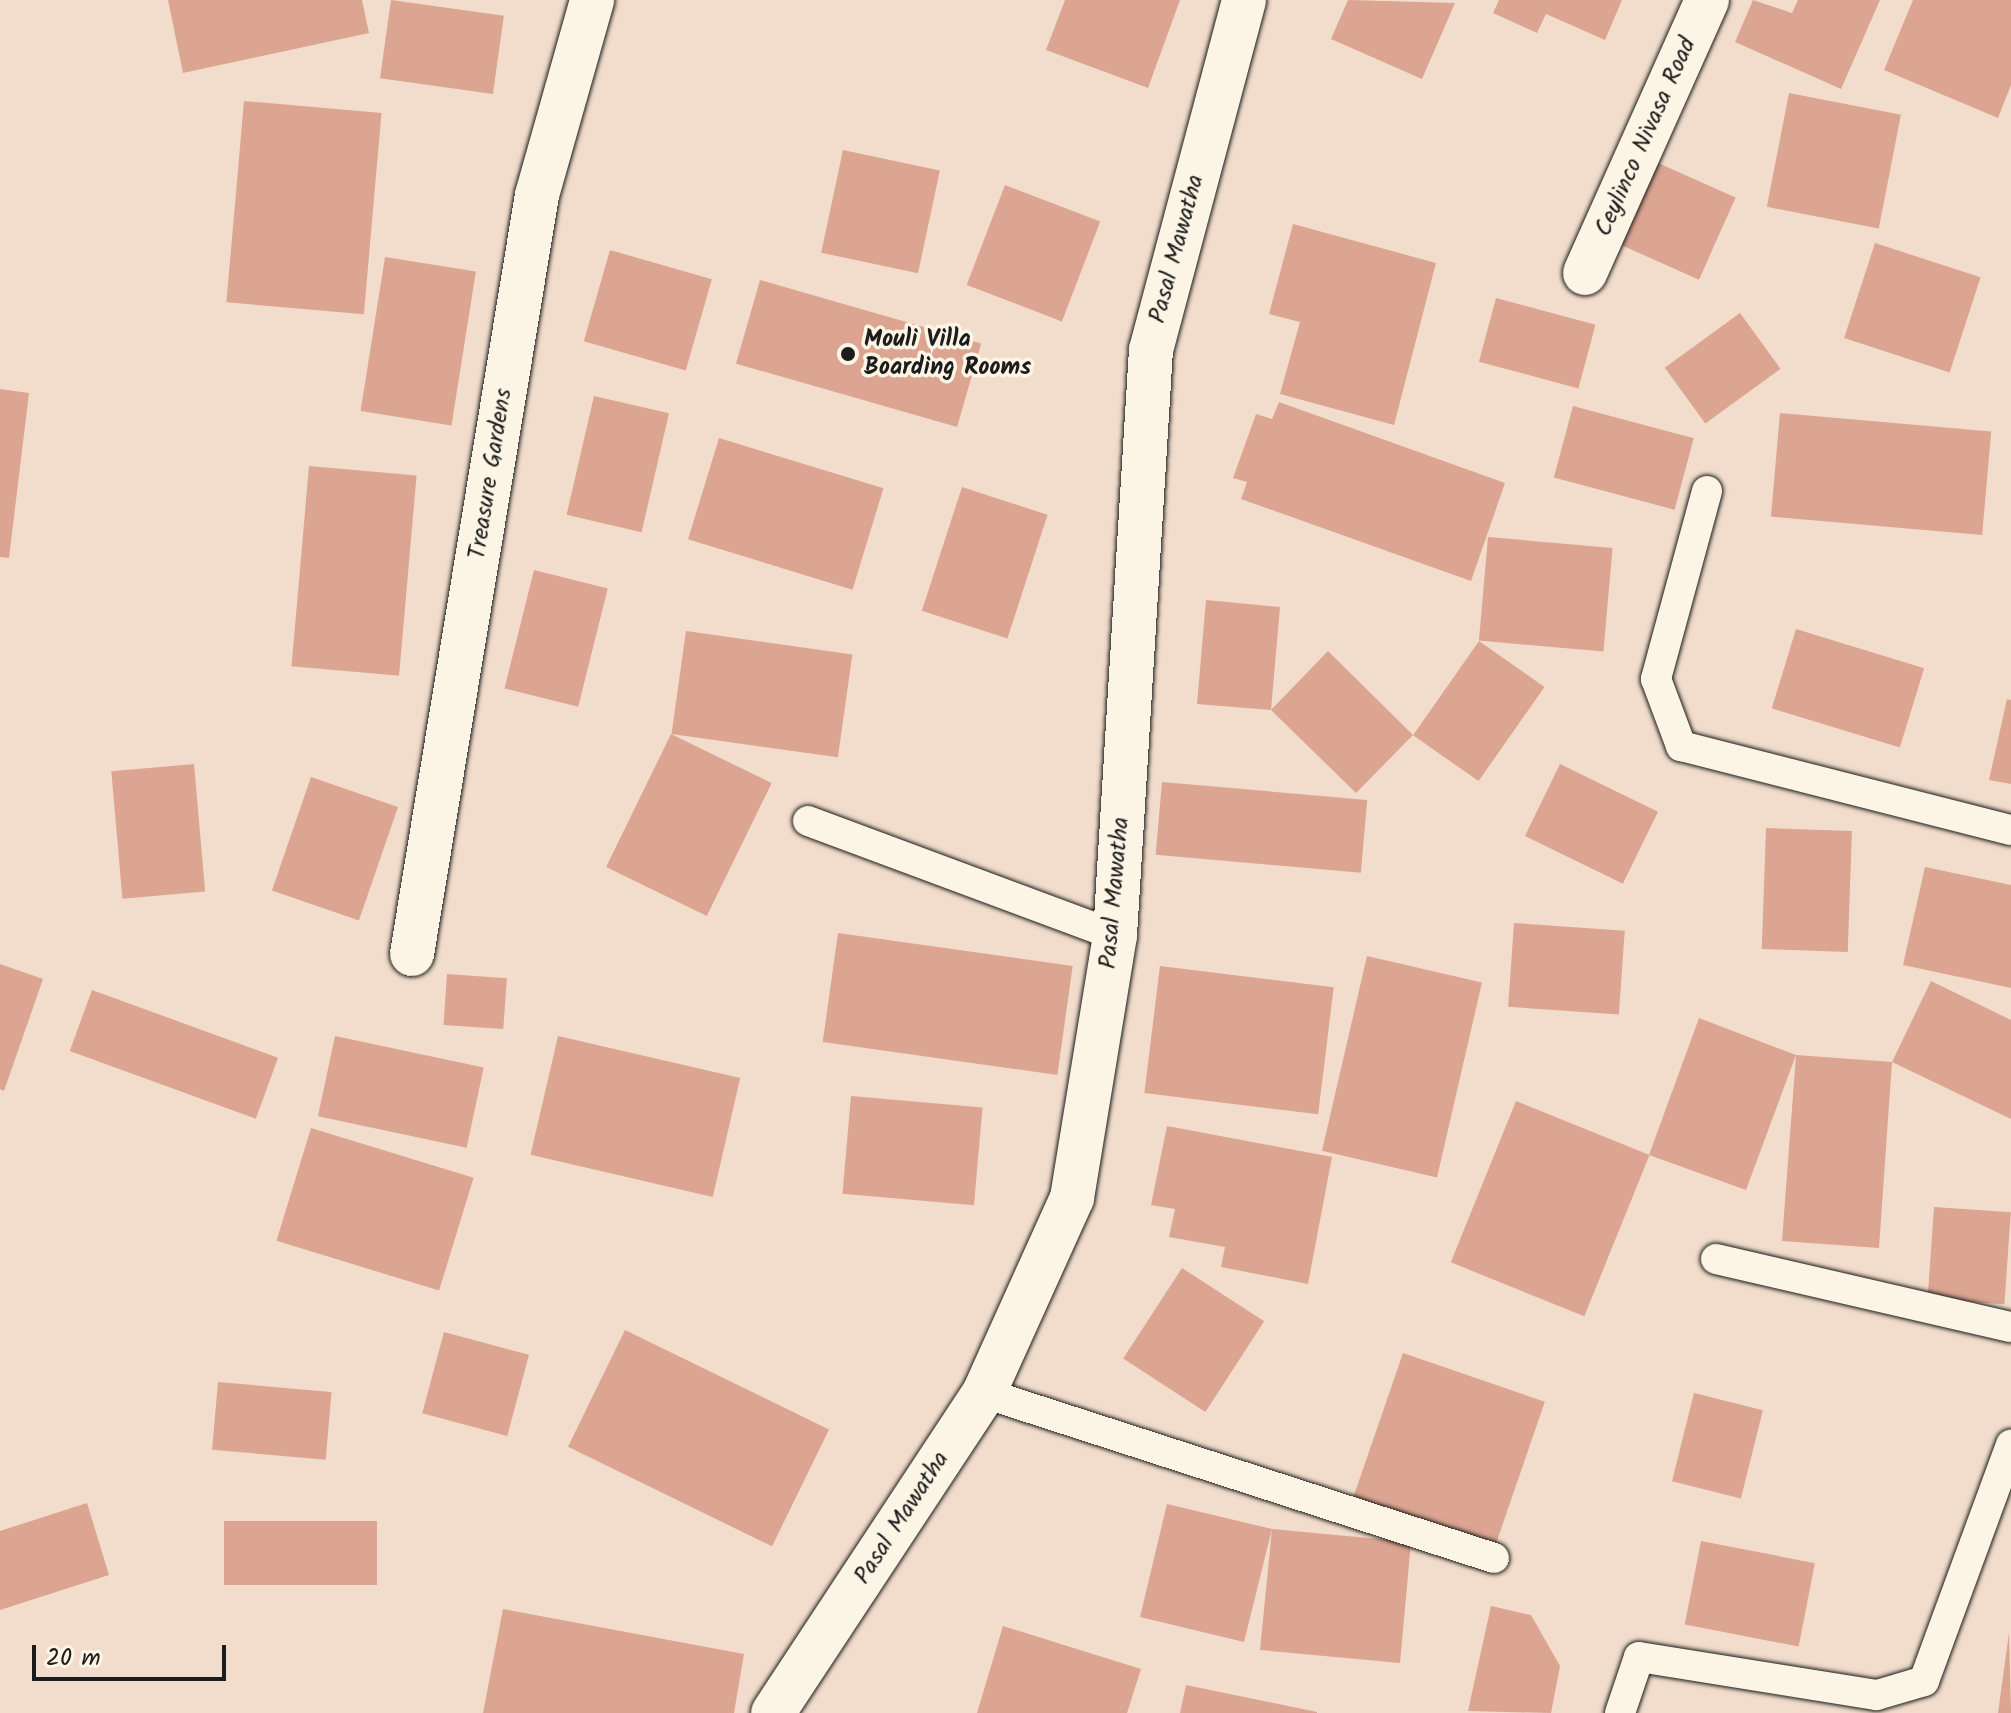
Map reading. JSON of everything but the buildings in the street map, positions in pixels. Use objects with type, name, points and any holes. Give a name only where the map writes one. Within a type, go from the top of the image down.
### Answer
[{"type":"street","name":"Treasure Gardens","points":[[412,954],[537,195],[592,0]]},
{"type":"street","name":"Pasal Mawatha","points":[[773,1713],[984,1393],[1072,1198],[1115,935],[1151,350],[1244,0]]},
{"type":"street","name":"Ceylinco Nivasa Road","points":[[1585,273],[1707,0]]},
{"type":"lane","points":[[1707,491],[1656,679],[1681,746],[2011,830]]},
{"type":"lane","points":[[808,821],[1115,935]]},
{"type":"lane","points":[[1716,1259],[2011,1327]]},
{"type":"lane","points":[[984,1393],[1494,1558]]},
{"type":"lane","points":[[1620,1713],[1639,1657],[1877,1695],[1924,1681],[2011,1444]]},
{"type":"place","name":"Mouli Villa Boarding Rooms","points":[[848,354]]}]
